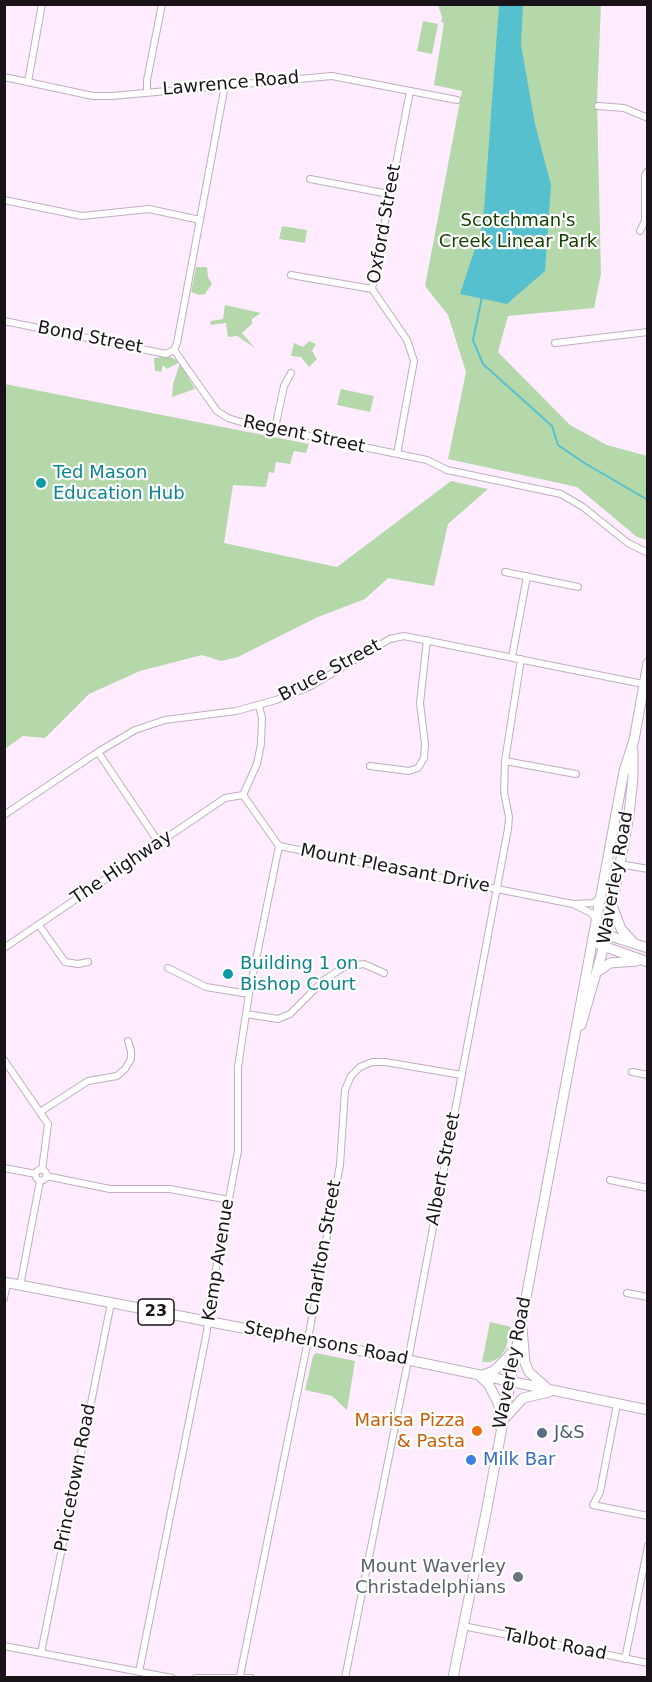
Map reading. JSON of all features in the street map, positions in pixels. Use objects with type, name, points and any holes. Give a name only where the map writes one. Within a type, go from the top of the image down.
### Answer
[{"type":"main road","name":"Waverley Road","points":[[573,1049],[597,972],[613,901],[633,777],[634,740],[648,663]]},
{"type":"main road","name":"Waverley Road","points":[[453,1677],[488,1503],[624,771],[634,740]]},
{"type":"main road","points":[[608,861],[620,864]]},
{"type":"main road","points":[[613,901],[614,913],[626,937],[643,946]]},
{"type":"main road","points":[[594,931],[643,946]]},
{"type":"main road","points":[[592,943],[646,961]]},
{"type":"main road","points":[[597,972],[610,963],[646,961]]},
{"type":"main road","name":"Stephensons Road","points":[[6,1282],[408,1360],[552,1392],[648,1410]]},
{"type":"main road","points":[[521,1321],[525,1363],[529,1372],[552,1392]]},
{"type":"main road","points":[[498,1440],[499,1405],[489,1385],[480,1376],[494,1371],[516,1346]]},
{"type":"main road","points":[[503,1421],[523,1398],[552,1392]]},
{"type":"street","points":[[28,82],[42,4]]},
{"type":"street","points":[[147,92],[147,80],[162,4]]},
{"type":"street","name":"Lawrence Road","points":[[4,77],[93,96],[112,96],[332,76],[457,100]]},
{"type":"street","points":[[174,350],[225,85]]},
{"type":"street","name":"Oxford Street","points":[[397,454],[414,361],[407,340],[372,289],[410,91]]},
{"type":"street","points":[[598,106],[624,108],[648,118]]},
{"type":"street","points":[[640,231],[645,221],[645,175],[648,171]]},
{"type":"street","points":[[310,179],[389,194]]},
{"type":"street","points":[[4,200],[82,216],[149,209],[200,220]]},
{"type":"street","points":[[291,275],[372,289]]},
{"type":"street","name":"Bond Street","points":[[4,321],[165,354],[174,350]]},
{"type":"street","points":[[555,343],[648,332]]},
{"type":"street","name":"Regent Street","points":[[174,350],[217,411],[235,420],[427,460],[454,472],[561,494],[583,507],[628,543],[646,550]]},
{"type":"street","points":[[275,428],[284,386],[291,373]]},
{"type":"street","points":[[505,572],[578,586]]},
{"type":"street","points":[[512,657],[527,576]]},
{"type":"street","name":"Bruce Street","points":[[4,815],[98,752],[146,725],[259,706],[309,687],[390,639],[404,636],[643,684]]},
{"type":"street","points":[[369,766],[409,771],[418,768],[424,758],[425,744],[420,703],[428,640]]},
{"type":"street","name":"Albert Street","points":[[345,1677],[408,1360],[497,889],[509,817],[504,792],[505,761],[521,660]]},
{"type":"street","points":[[243,795],[257,764],[261,744],[262,718],[259,706]]},
{"type":"street","points":[[98,752],[159,843]]},
{"type":"street","points":[[505,761],[576,774]]},
{"type":"street","name":"The Highway","points":[[4,948],[225,798],[243,795]]},
{"type":"street","name":"Mount Pleasant Drive","points":[[243,795],[279,846],[573,904],[594,903],[600,897]]},
{"type":"street","name":"Kemp Avenue","points":[[139,1671],[209,1321],[208,1311],[238,1151],[238,1067],[249,994],[279,846]]},
{"type":"street","points":[[620,864],[648,869]]},
{"type":"street","name":"Mount Pleasant Drive","points":[[573,904],[591,913],[596,919]]},
{"type":"street","points":[[39,925],[65,962],[78,964],[88,962]]},
{"type":"street","points":[[246,1014],[278,1019],[290,1014],[324,980],[344,967],[364,964],[384,973]]},
{"type":"street","points":[[168,968],[206,987],[249,994]]},
{"type":"street","points":[[40,1112],[88,1081],[117,1076],[131,1059],[128,1041]]},
{"type":"street","points":[[4,1060],[48,1124],[49,1131],[42,1170],[37,1171],[41,1177],[20,1286]]},
{"type":"street","name":"Charlton Street","points":[[240,1676],[340,1164],[345,1090],[351,1076],[360,1067],[372,1062],[385,1062],[462,1075]]},
{"type":"street","points":[[632,1072],[648,1075]]},
{"type":"street","points":[[4,1168],[110,1189],[170,1189],[228,1200]]},
{"type":"street","points":[[610,1180],[648,1188]]},
{"type":"street","points":[[4,1298],[6,1282]]},
{"type":"street","points":[[627,1293],[648,1297]]},
{"type":"street","name":"Princetown Road","points":[[41,1653],[111,1304]]},
{"type":"street","points":[[617,1404],[600,1492],[593,1505],[648,1516]]},
{"type":"street","points":[[626,1659],[648,1546]]},
{"type":"street","name":"Talbot Road","points":[[463,1626],[648,1663]]},
{"type":"street","points":[[4,1646],[172,1677]]},
{"type":"street","points":[[196,1677],[251,1677]]},
{"type":"green space","name":"Scotchman's Creek Linear Park","points":[[438,5],[601,5],[597,101],[601,274],[594,308],[508,316],[498,352],[570,425],[607,445],[647,456],[647,540],[637,537],[577,487],[448,459],[466,372],[448,315],[425,286],[462,91],[434,85],[444,23],[441,22],[442,17]]},
{"type":"green space","points":[[423,21],[438,24],[432,54],[417,51]]},
{"type":"green space","points":[[282,226],[307,230],[305,243],[279,239]]},
{"type":"green space","points":[[196,267],[207,267],[208,277],[212,284],[205,294],[199,295],[191,292]]},
{"type":"green space","points":[[225,305],[261,313],[252,319],[252,324],[242,333],[255,348],[237,336],[228,337],[226,323],[210,325],[211,321],[223,319]]},
{"type":"green space","points":[[309,341],[316,344],[312,351],[317,359],[309,367],[301,357],[291,356],[294,343],[303,347]]},
{"type":"green space","points":[[169,356],[180,362],[167,369],[163,365],[161,372],[155,371],[154,358]]},
{"type":"green space","points":[[180,363],[195,389],[172,397],[173,384]]},
{"type":"green space","points":[[5,384],[309,444],[306,453],[294,451],[290,464],[276,462],[274,473],[269,472],[266,487],[233,485],[224,543],[337,567],[451,481],[488,489],[448,524],[434,586],[388,578],[365,599],[318,617],[238,657],[221,661],[202,655],[140,671],[89,694],[45,738],[23,736],[5,749]]},
{"type":"green space","points":[[341,389],[374,396],[370,412],[337,405]]},
{"type":"green space","points":[[490,1322],[511,1327],[506,1348],[500,1357],[491,1362],[482,1362]]},
{"type":"green space","points":[[316,1353],[355,1361],[347,1410],[332,1396],[305,1390],[313,1356]]},
{"type":"water","points":[[499,5],[523,5],[521,45],[535,124],[551,185],[545,271],[507,304],[460,294],[483,224]]},
{"type":"waterway","points":[[482,297],[473,340],[483,364],[552,426],[558,445],[648,500]]},
{"type":"place","name":"Ted Mason Education Hub","points":[[41,483]]},
{"type":"place","name":"Building 1 on Bishop Court","points":[[228,974]]},
{"type":"place","name":"Marisa Pizza & Pasta","points":[[477,1431]]},
{"type":"place","name":"J&S","points":[[542,1433]]},
{"type":"place","name":"Milk Bar","points":[[471,1460]]},
{"type":"place","name":"Mount Waverley Christadelphians","points":[[518,1577]]}]
